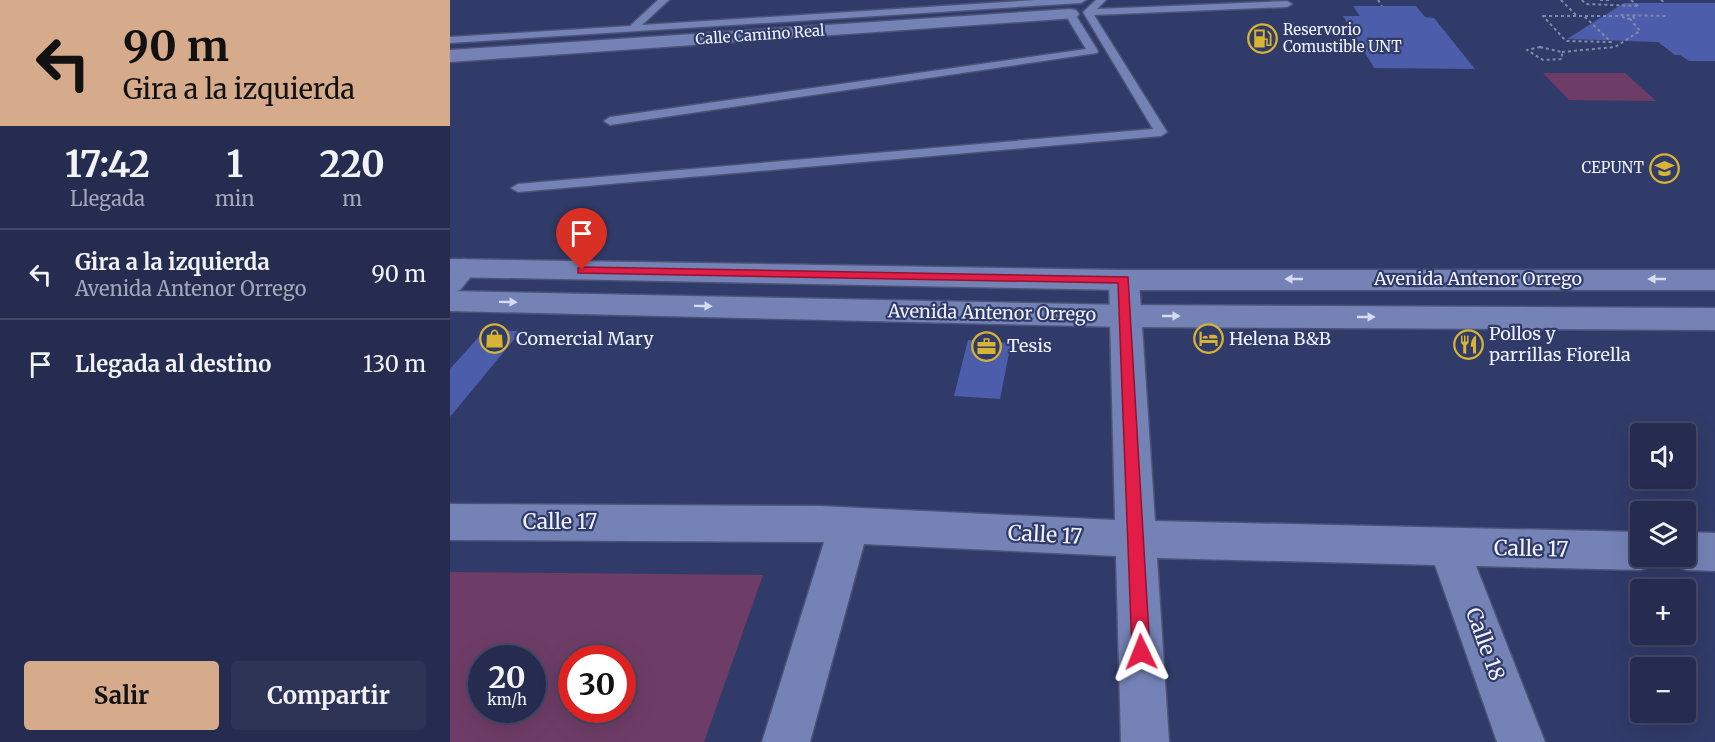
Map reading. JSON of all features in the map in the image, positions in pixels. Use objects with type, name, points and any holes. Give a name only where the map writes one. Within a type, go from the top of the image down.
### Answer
[{"type":"street","name":"Calle Camino Real","points":[[455,60],[1080,8]]},
{"type":"street","name":"Avenida Antenor Orrego","points":[[455,273],[1124,280],[1715,280]]},
{"type":"street","points":[[1124,280],[1145,742]]},
{"type":"street","name":"Avenida Antenor Orrego","points":[[450,301],[1125,316],[1715,319]]},
{"type":"street","name":"Calle 17","points":[[450,522],[849,525],[1137,539],[1630,550]]},
{"type":"street","points":[[786,742],[849,525]]},
{"type":"street","name":"Calle 18","points":[[1449,547],[1521,742]]},
{"type":"street","points":[[1696,551],[1715,552]]},
{"type":"lane","points":[[634,27],[664,0]]},
{"type":"lane","points":[[875,12],[879,0]]},
{"type":"lane","points":[[1080,8],[1101,0]]},
{"type":"lane","points":[[450,40],[875,12],[1287,4]]},
{"type":"lane","points":[[610,121],[1093,51],[1080,8]]},
{"type":"lane","points":[[518,188],[1161,132],[1080,8]]},
{"type":"path","points":[[1378,0],[1382,6]]},
{"type":"path","points":[[1561,0],[1576,15]]},
{"type":"path","points":[[1582,0],[1586,4],[1639,6],[1631,0]]},
{"type":"path","points":[[1600,0],[1611,0]]},
{"type":"path","points":[[1661,0],[1665,3]]},
{"type":"path","points":[[1584,16],[1611,42],[1566,41],[1543,16],[1584,16],[1620,16],[1622,14],[1632,17],[1667,16]]},
{"type":"path","points":[[1562,52],[1562,59],[1551,61],[1533,56],[1527,50],[1540,46],[1562,52],[1615,47],[1640,31],[1632,17]]},
{"type":"shaded area","points":[[1543,73],[1625,73],[1656,101],[1569,100]]},
{"type":"shaded area","points":[[450,572],[763,575],[704,742],[450,742]]},
{"type":"building","points":[[1624,3],[1715,3],[1715,61],[1689,61],[1680,55],[1675,55],[1658,42],[1567,39]]},
{"type":"building","points":[[1353,6],[1416,6],[1425,17],[1434,18],[1475,69],[1374,68],[1343,16],[1360,16]]},
{"type":"building","points":[[485,330],[521,331],[450,417],[450,369]]},
{"type":"building","points":[[968,340],[1011,343],[1000,399],[954,396]]},
{"type":"place","name":"Reservorio Comustible UNT","points":[[1262,39]]},
{"type":"place","name":"CEPUNT","points":[[1665,168]]},
{"type":"place","name":"Comercial Mary","points":[[495,339]]},
{"type":"place","name":"Helena B&B","points":[[1208,339]]},
{"type":"place","name":"Pollos y parrillas Fiorella","points":[[1468,344]]},
{"type":"place","name":"Tesis","points":[[986,346]]},
{"type":"route","points":[[582,270],[1124,280],[1141,652]]}]
